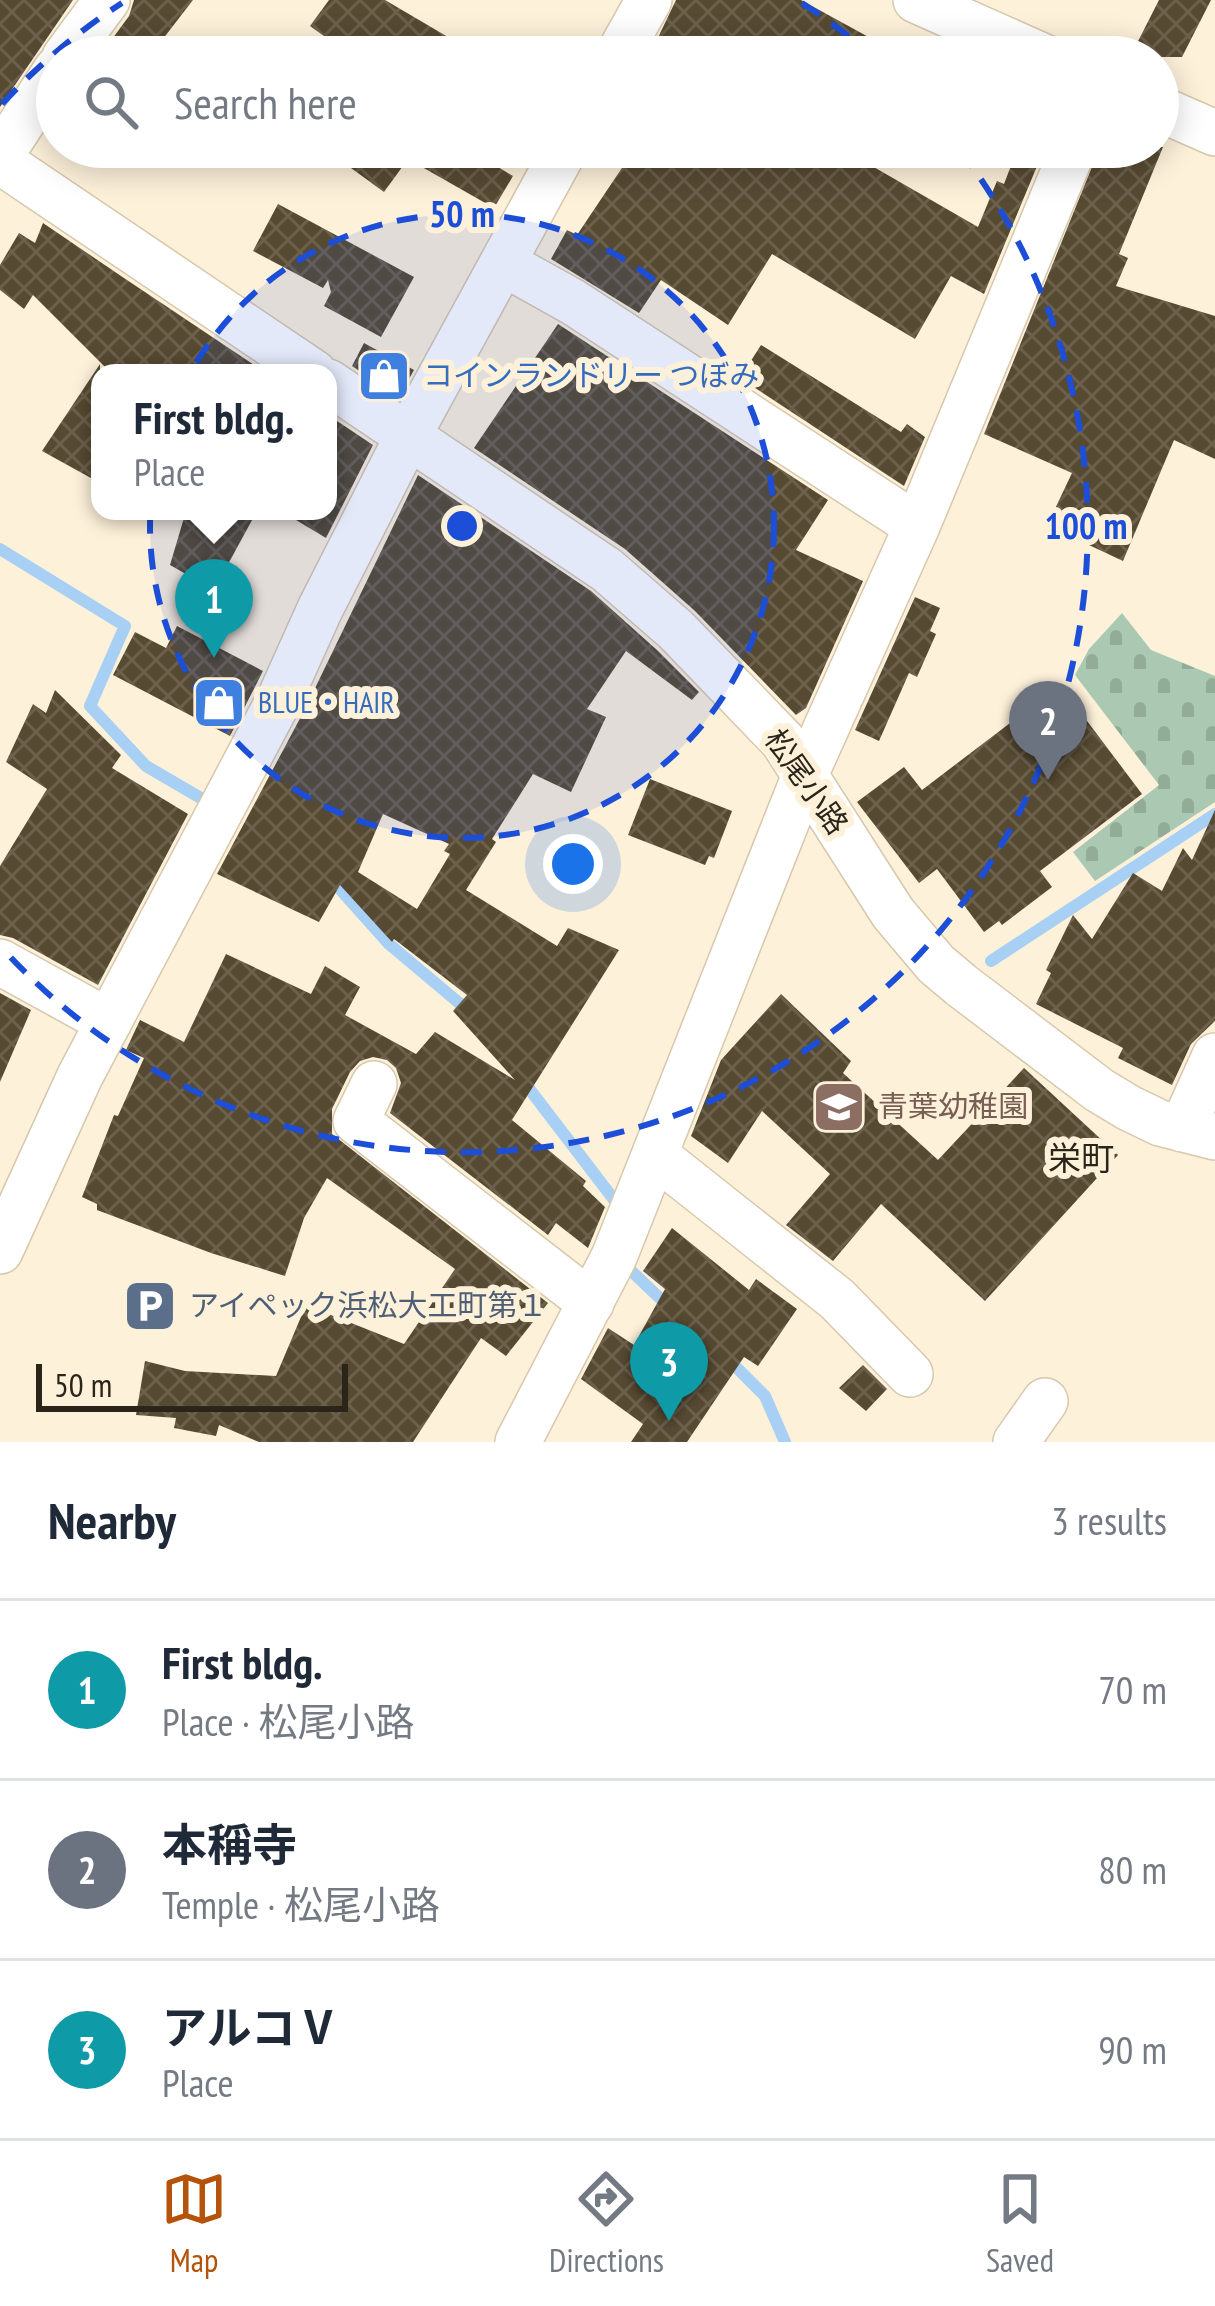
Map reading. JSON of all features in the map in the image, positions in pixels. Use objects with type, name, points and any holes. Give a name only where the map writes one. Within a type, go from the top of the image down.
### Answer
[{"type":"street","points":[[80,36],[107,0]]},
{"type":"street","points":[[628,36],[649,0]]},
{"type":"street","points":[[916,0],[997,36]]},
{"type":"street","points":[[36,102],[0,159],[301,364]]},
{"type":"street","points":[[1179,117],[1215,133]]},
{"type":"street","points":[[0,1251],[109,1022],[280,698],[320,609],[555,168]]},
{"type":"street","points":[[518,1442],[591,1304],[805,775],[917,526],[1065,168]]},
{"type":"street","points":[[503,263],[573,302],[917,526]]},
{"type":"street","name":"松尾小路","points":[[337,388],[643,599],[783,741],[893,913],[936,964],[1100,1090],[1129,1108],[1199,1133]]},
{"type":"street","points":[[0,962],[109,1022]]},
{"type":"street","points":[[1199,1133],[1215,1056]]},
{"type":"street","points":[[374,1084],[356,1121],[591,1304]]},
{"type":"street","points":[[655,1155],[837,1299],[910,1374]]},
{"type":"street","points":[[1016,1442],[1045,1401]]},
{"type":"green space","points":[[1122,613],[1151,650],[1215,676],[1215,802],[1095,881],[1073,852],[1159,785],[1075,675],[1089,649]]},
{"type":"building","points":[[0,0],[73,0],[48,36],[36,36],[36,54],[0,107]]},
{"type":"building","points":[[134,0],[193,0],[165,36],[114,36]]},
{"type":"building","points":[[329,0],[385,0],[446,36],[324,36],[310,26]]},
{"type":"building","points":[[676,0],[801,0],[867,36],[659,36]]},
{"type":"building","points":[[1159,0],[1211,0],[1182,57],[1179,36],[1141,36]]},
{"type":"building","points":[[351,168],[401,168],[384,192]]},
{"type":"building","points":[[424,168],[500,168],[513,176],[494,208]]},
{"type":"building","points":[[622,168],[875,168],[978,227],[997,181],[1004,184],[1010,168],[1036,168],[984,294],[951,276],[915,339],[772,254],[728,325],[661,280],[639,313],[551,259],[567,230],[577,235]]},
{"type":"building","points":[[1092,168],[1154,168],[1119,254],[1128,258],[1116,286],[1215,316],[1215,459],[1174,440],[1123,561],[1057,530],[1062,520],[1052,515],[1072,473],[984,434]]},
{"type":"building","points":[[278,204],[414,277],[381,337],[324,306],[331,292],[328,280],[323,288],[253,251]]},
{"type":"building","points":[[43,223],[253,364],[102,364],[33,295],[24,309],[0,290],[0,265],[19,233],[35,243]]},
{"type":"building","points":[[558,324],[828,500],[796,550],[863,581],[806,708],[796,715],[695,611],[625,549],[474,448]]},
{"type":"building","points":[[364,343],[414,370],[399,397],[352,366]]},
{"type":"building","points":[[761,345],[901,432],[907,424],[925,437],[904,486],[740,378]]},
{"type":"building","points":[[91,378],[91,478],[42,451]]},
{"type":"building","points":[[337,421],[373,445],[337,516]]},
{"type":"building","points":[[418,475],[591,591],[699,692],[692,700],[626,651],[587,709],[606,717],[571,792],[533,774],[466,890],[557,946],[568,928],[619,950],[512,1120],[586,1181],[583,1186],[605,1207],[588,1248],[556,1223],[548,1235],[390,1113],[401,1083],[387,1060],[360,1061],[332,1109],[332,1134],[548,1303],[506,1356],[481,1338],[413,1442],[259,1442],[219,1425],[216,1436],[174,1428],[176,1418],[136,1415],[145,1361],[185,1371],[276,1376],[306,1305],[404,1344],[455,1269],[327,1178],[304,1218],[285,1276],[97,1210],[97,1204],[82,1197],[114,1115],[118,1116],[144,1058],[126,1050],[140,1020],[184,1042],[226,954],[311,994],[325,966],[360,987],[345,1015],[416,1054],[435,1032],[515,1080],[453,1011],[467,995],[394,939],[392,942],[340,885],[319,922],[217,874],[304,711]],"holes":[[[383,814],[449,844],[444,851],[450,854],[417,909],[358,872]]]},
{"type":"building","points":[[183,520],[252,520],[214,590],[170,565]]},
{"type":"building","points":[[296,520],[335,520],[326,538]]},
{"type":"building","points":[[915,597],[940,608],[930,631],[936,634],[917,677],[909,673],[879,741],[855,730]]},
{"type":"building","points":[[177,626],[263,671],[230,736],[113,675],[135,632],[166,648]]},
{"type":"building","points":[[1060,685],[1142,794],[1040,871],[1052,887],[1002,925],[999,921],[984,932],[937,869],[919,883],[857,802],[904,767],[922,790]]},
{"type":"building","points":[[55,690],[121,755],[112,768],[188,814],[98,985],[0,935],[0,866],[47,789],[6,762],[33,704],[46,713]]},
{"type":"building","points":[[650,779],[732,811],[714,858],[709,856],[705,865],[628,835]]},
{"type":"building","points":[[1215,810],[1215,1021],[1191,1044],[1172,1085],[1118,1058],[1123,1048],[1036,1004],[1051,973],[1046,970],[1073,915],[1092,939],[1133,873],[1162,891],[1183,848],[1192,860]]},
{"type":"building","points":[[0,993],[31,1010],[0,1082]]},
{"type":"building","points":[[781,994],[851,1061],[843,1073],[938,1160],[1024,1068],[1118,1155],[985,1301],[881,1204],[833,1261],[786,1225],[830,1174],[762,1111],[728,1163],[691,1136],[721,1060]]},
{"type":"building","points":[[672,1228],[749,1290],[756,1279],[797,1309],[758,1366],[744,1357],[687,1442],[631,1442],[643,1424],[581,1379],[608,1328],[634,1345],[665,1289],[643,1271]]},
{"type":"building","points":[[863,1365],[887,1389],[866,1411],[839,1388]]},
{"type":"waterway","points":[[0,549],[125,626],[90,706],[146,766],[211,804]]},
{"type":"waterway","points":[[991,961],[1215,814]]},
{"type":"waterway","points":[[330,878],[389,944],[471,1013]]},
{"type":"waterway","points":[[524,1082],[615,1201],[617,1210]]},
{"type":"waterway","points":[[624,1264],[669,1307]]},
{"type":"waterway","points":[[725,1356],[765,1396],[785,1442]]},
{"type":"place","name":"コインランドリー つぼみ","points":[[384,376]]},
{"type":"place","name":"First bldg.","points":[[214,658]]},
{"type":"place","name":"BLUE・HAIR","points":[[219,703]]},
{"type":"place","name":"本稱寺","points":[[1048,780]]},
{"type":"place","name":"青葉幼稚園","points":[[839,1107]]},
{"type":"place","name":"アイペック浜松大工町第１","points":[[150,1306]]},
{"type":"place","name":"アルコⅤ","points":[[669,1421]]},
{"type":"district","name":"栄町","points":[[1081,1158]]}]
